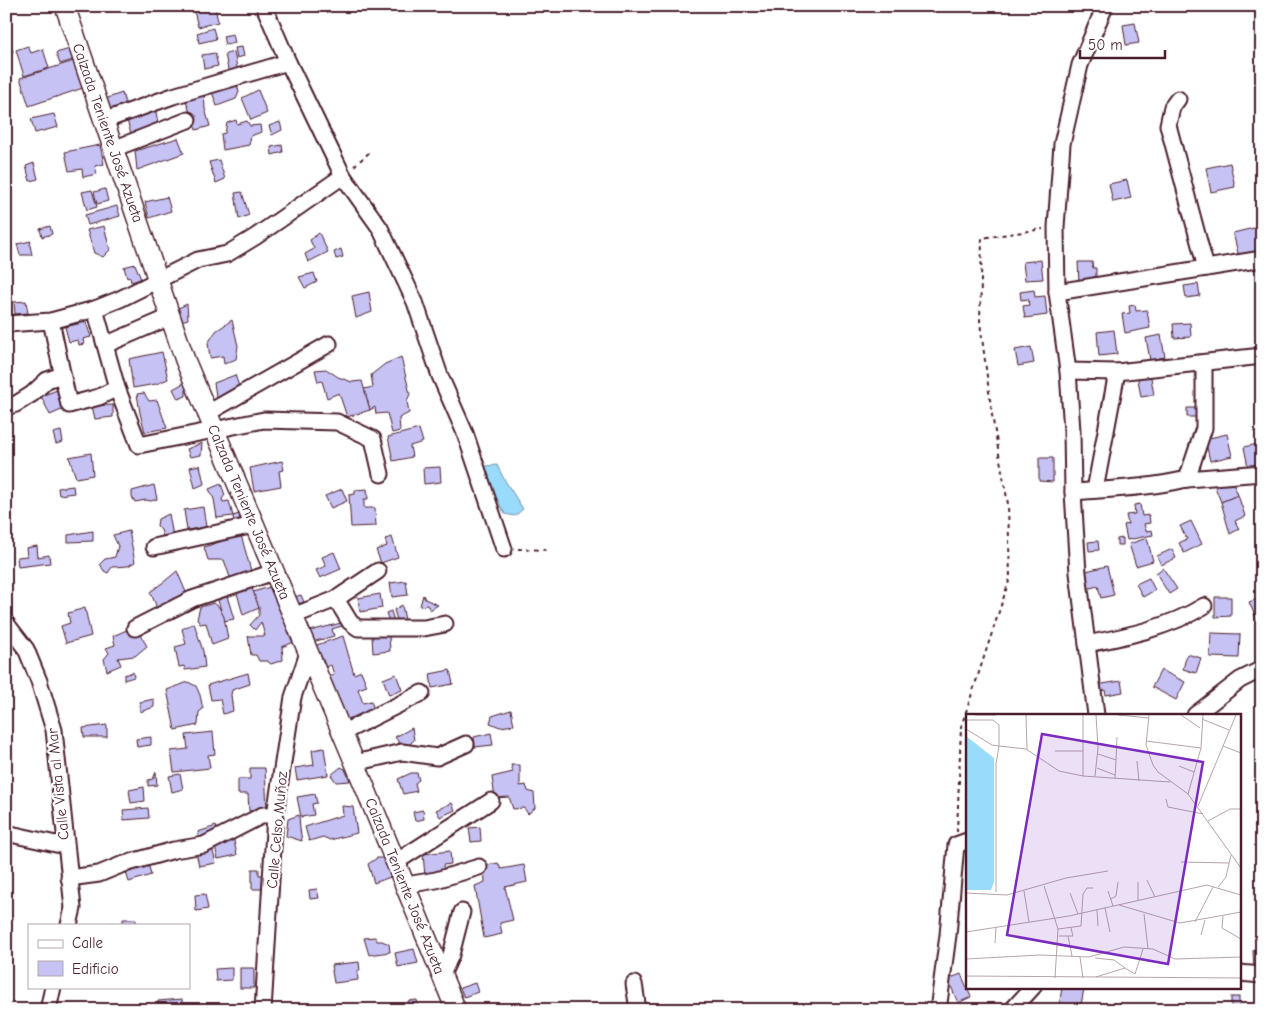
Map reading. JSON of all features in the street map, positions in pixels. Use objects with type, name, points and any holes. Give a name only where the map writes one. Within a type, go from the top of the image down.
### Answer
[{"type":"main road","name":"Calzada Teniente José Azueta","points":[[64,6],[170,317],[206,414],[355,763],[456,1010]]},
{"type":"street","points":[[264,6],[288,62],[343,176],[380,228],[415,302],[440,376],[465,433],[504,549]]},
{"type":"street","points":[[1096,714],[1078,573],[1068,371],[1057,292],[1056,227],[1062,144],[1080,65],[1106,6]]},
{"type":"street","points":[[103,121],[172,96],[288,62]]},
{"type":"street","points":[[1178,99],[1172,107],[1168,125],[1206,268]]},
{"type":"street","points":[[113,149],[188,120]]},
{"type":"street","points":[[6,324],[51,321],[95,309],[198,260],[227,254],[256,237],[343,176]]},
{"type":"street","points":[[1057,292],[1262,259]]},
{"type":"street","points":[[95,309],[117,388],[139,445],[264,420],[338,422],[374,439],[381,474]]},
{"type":"street","points":[[105,345],[170,317]]},
{"type":"street","points":[[51,321],[69,405],[99,397],[117,388]]},
{"type":"street","points":[[206,414],[329,344]]},
{"type":"street","points":[[1068,371],[1117,372],[1262,356]]},
{"type":"street","points":[[1186,478],[1204,428],[1204,363]]},
{"type":"street","points":[[1095,490],[1117,372]]},
{"type":"street","points":[[6,407],[16,404],[32,394],[47,380],[62,375]]},
{"type":"street","points":[[1073,492],[1158,484],[1186,478],[1262,473]]},
{"type":"street","points":[[154,547],[254,525]]},
{"type":"street","points":[[293,616],[336,599],[378,571]]},
{"type":"street","points":[[135,628],[192,599],[274,572]]},
{"type":"street","points":[[336,599],[350,622],[358,628],[424,628],[446,624]]},
{"type":"street","points":[[1087,644],[1139,634],[1192,614],[1204,606]]},
{"type":"street","name":"Calle Vista al Mar","points":[[6,623],[26,649],[39,682],[54,730],[73,908],[69,924]]},
{"type":"street","name":"Calle Celso Muñoz","points":[[263,1010],[275,815],[293,697],[308,653]]},
{"type":"street","points":[[1195,714],[1240,680],[1262,669]]},
{"type":"street","points":[[342,733],[422,693]]},
{"type":"street","points":[[355,763],[402,752],[437,757],[466,744]]},
{"type":"street","points":[[396,862],[492,801]]},
{"type":"street","points":[[69,878],[99,874],[121,865],[204,845],[263,815],[275,815]]},
{"type":"street","points":[[6,833],[65,846]]},
{"type":"street","points":[[940,1010],[939,1003],[962,843]]},
{"type":"street","points":[[406,885],[436,880],[479,867]]},
{"type":"street","points":[[442,975],[451,956],[462,912]]},
{"type":"street","points":[[1240,973],[1262,975]]},
{"type":"street","points":[[634,984],[638,1010]]},
{"type":"street","points":[[48,1010],[53,988]]},
{"type":"street","points":[[1012,1010],[1032,988]]},
{"type":"path","points":[[343,176],[371,151]]},
{"type":"path","points":[[962,843],[961,727],[1010,578],[1008,504],[992,415],[980,322],[982,238],[1056,227]]},
{"type":"path","points":[[504,549],[550,550]]},
{"type":"water","points":[[497,465],[523,509],[515,516],[505,514],[489,479],[485,466]]},
{"type":"building","points":[[215,6],[218,22],[198,27],[193,7]]},
{"type":"building","points":[[1135,23],[1139,43],[1126,45],[1123,25]]},
{"type":"building","points":[[213,28],[216,39],[199,43],[197,33]]},
{"type":"building","points":[[233,34],[235,43],[225,45],[223,36]]},
{"type":"building","points":[[6,39],[8,39],[13,52],[6,55]]},
{"type":"building","points":[[28,46],[31,53],[43,49],[49,68],[24,76],[16,50]]},
{"type":"building","points":[[242,47],[244,56],[237,58],[235,48]]},
{"type":"building","points":[[70,49],[73,60],[60,64],[56,53]]},
{"type":"building","points":[[234,52],[238,73],[229,75],[225,54]]},
{"type":"building","points":[[215,53],[218,66],[204,69],[202,55]]},
{"type":"building","points":[[74,61],[83,88],[29,106],[20,78]]},
{"type":"building","points":[[237,84],[239,92],[236,99],[217,106],[212,92]]},
{"type":"building","points":[[258,90],[267,113],[251,120],[242,98]]},
{"type":"building","points":[[204,92],[205,109],[210,126],[196,130],[185,98]]},
{"type":"building","points":[[122,93],[127,109],[110,114],[105,99]]},
{"type":"building","points":[[155,107],[159,128],[132,137],[126,117]]},
{"type":"building","points":[[54,114],[58,127],[35,133],[31,119]]},
{"type":"building","points":[[236,120],[237,124],[247,121],[250,126],[260,125],[261,132],[251,136],[249,145],[223,150],[221,134],[225,133],[227,123]]},
{"type":"building","points":[[280,122],[282,130],[272,135],[269,126]]},
{"type":"building","points":[[178,138],[184,153],[137,170],[135,151]]},
{"type":"building","points":[[100,145],[104,164],[95,166],[97,174],[83,177],[82,169],[69,171],[65,152]]},
{"type":"building","points":[[282,145],[283,152],[272,155],[271,147]]},
{"type":"building","points":[[219,160],[225,179],[216,183],[209,162]]},
{"type":"building","points":[[34,163],[38,179],[30,181],[26,166]]},
{"type":"building","points":[[1230,163],[1235,187],[1211,192],[1206,168]]},
{"type":"building","points":[[1127,180],[1131,198],[1113,202],[1109,184]]},
{"type":"building","points":[[105,189],[108,201],[97,204],[94,192]]},
{"type":"building","points":[[92,190],[97,207],[87,210],[82,192]]},
{"type":"building","points":[[242,192],[249,215],[239,219],[235,193]]},
{"type":"building","points":[[167,197],[171,211],[149,218],[145,202]]},
{"type":"building","points":[[117,206],[120,216],[88,225],[85,215]]},
{"type":"building","points":[[50,226],[52,234],[42,237],[40,229]]},
{"type":"building","points":[[104,226],[110,250],[103,257],[94,253],[87,230]]},
{"type":"building","points":[[1262,226],[1262,241],[1259,241],[1262,251],[1239,257],[1233,233]]},
{"type":"building","points":[[319,233],[328,252],[308,262],[305,254],[314,249],[310,240]]},
{"type":"building","points":[[31,241],[32,255],[20,255],[17,244]]},
{"type":"building","points":[[341,249],[343,257],[336,259],[334,252]]},
{"type":"building","points":[[1041,260],[1043,279],[1025,280],[1023,262]]},
{"type":"building","points":[[1078,262],[1092,262],[1093,268],[1096,268],[1096,277],[1093,277],[1093,282],[1079,283]]},
{"type":"building","points":[[135,264],[141,279],[131,282],[130,277],[127,278],[124,267]]},
{"type":"building","points":[[314,273],[317,282],[305,288],[299,277]]},
{"type":"building","points":[[1198,284],[1200,296],[1186,298],[1184,286]]},
{"type":"building","points":[[1034,290],[1035,297],[1045,296],[1047,315],[1025,318],[1023,306],[1029,305],[1028,299],[1021,300],[1020,292]]},
{"type":"building","points":[[369,292],[372,312],[356,318],[352,296]]},
{"type":"building","points":[[26,301],[28,313],[15,314],[14,302]]},
{"type":"building","points":[[187,304],[188,319],[178,322],[174,310]]},
{"type":"building","points":[[1135,305],[1136,311],[1147,310],[1150,328],[1125,333],[1122,314],[1130,313],[1129,306]]},
{"type":"building","points":[[232,320],[238,346],[236,359],[224,364],[223,356],[210,358],[208,343],[216,331]]},
{"type":"building","points":[[86,322],[91,337],[83,339],[84,344],[79,345],[78,340],[69,342],[65,327]]},
{"type":"building","points":[[1190,323],[1191,337],[1174,338],[1173,324]]},
{"type":"building","points":[[1114,330],[1117,354],[1099,356],[1097,332]]},
{"type":"building","points":[[1161,335],[1165,357],[1150,360],[1146,338]]},
{"type":"building","points":[[1031,347],[1034,363],[1018,366],[1015,350]]},
{"type":"building","points":[[162,352],[168,379],[156,384],[133,388],[129,359]]},
{"type":"building","points":[[401,357],[410,394],[407,401],[409,413],[399,418],[400,431],[392,433],[387,413],[376,414],[375,407],[370,410],[364,389],[373,387],[371,375],[385,364]]},
{"type":"building","points":[[326,369],[338,377],[352,382],[362,381],[370,410],[347,417],[339,393],[327,398],[322,381],[318,382],[315,370]]},
{"type":"building","points":[[1150,372],[1154,395],[1141,397],[1137,374]]},
{"type":"building","points":[[235,375],[240,389],[218,398],[214,383]]},
{"type":"building","points":[[186,382],[186,396],[178,399],[173,389]]},
{"type":"building","points":[[57,390],[64,409],[50,415],[41,396]]},
{"type":"building","points":[[144,393],[149,401],[157,400],[167,428],[145,432],[137,394]]},
{"type":"building","points":[[113,405],[113,417],[95,419],[92,406]]},
{"type":"building","points":[[1187,408],[1197,408],[1198,417],[1187,417]]},
{"type":"building","points":[[419,429],[423,442],[410,446],[412,457],[393,461],[388,437]]},
{"type":"building","points":[[61,431],[63,442],[56,444],[53,433]]},
{"type":"building","points":[[1227,434],[1232,456],[1210,461],[1205,439]]},
{"type":"building","points":[[202,443],[201,455],[190,457],[187,449]]},
{"type":"building","points":[[1262,443],[1262,464],[1248,467],[1244,447]]},
{"type":"building","points":[[91,453],[93,475],[76,478],[69,457]]},
{"type":"building","points":[[1039,458],[1053,458],[1053,482],[1039,481]]},
{"type":"building","points":[[282,461],[284,470],[279,471],[281,486],[254,491],[250,468]]},
{"type":"building","points":[[200,465],[204,484],[195,488],[190,467]]},
{"type":"building","points":[[440,467],[441,482],[424,484],[423,468]]},
{"type":"building","points":[[1232,480],[1238,495],[1221,502],[1215,487]]},
{"type":"building","points":[[221,484],[225,495],[222,499],[223,502],[229,501],[233,516],[217,518],[214,499],[209,489]]},
{"type":"building","points":[[154,485],[157,499],[135,502],[132,497],[132,491]]},
{"type":"building","points":[[73,486],[74,493],[59,495],[58,488]]},
{"type":"building","points":[[342,489],[347,501],[331,508],[325,496]]},
{"type":"building","points":[[367,489],[368,499],[364,499],[364,508],[375,508],[376,526],[351,527],[349,495],[355,494],[355,490]]},
{"type":"building","points":[[1238,495],[1245,516],[1235,521],[1239,529],[1230,534],[1221,502]]},
{"type":"building","points":[[1140,504],[1142,516],[1149,515],[1150,523],[1144,524],[1146,531],[1152,530],[1153,535],[1127,540],[1124,525],[1128,524],[1126,515],[1135,514],[1134,505]]},
{"type":"building","points":[[203,507],[206,527],[187,530],[184,510]]},
{"type":"building","points":[[169,514],[173,536],[164,539],[161,530],[157,526],[158,519]]},
{"type":"building","points":[[239,514],[241,525],[234,525],[233,516]]},
{"type":"building","points":[[1191,521],[1202,544],[1184,553],[1179,543],[1187,539],[1180,526]]},
{"type":"building","points":[[93,531],[93,541],[68,542],[68,535]]},
{"type":"building","points":[[129,531],[135,562],[128,566],[112,567],[108,573],[104,571],[100,564],[105,559],[115,557],[118,546],[113,535]]},
{"type":"building","points":[[241,535],[253,578],[232,583],[224,560],[208,560],[204,547]]},
{"type":"building","points":[[392,537],[398,557],[381,563],[376,550],[387,546],[385,539]]},
{"type":"building","points":[[1123,538],[1123,545],[1117,545],[1117,539]]},
{"type":"building","points":[[1147,538],[1153,561],[1136,566],[1129,544]]},
{"type":"building","points":[[1098,541],[1099,550],[1089,551],[1088,542]]},
{"type":"building","points":[[37,546],[38,557],[49,555],[50,563],[18,567],[17,557],[27,556],[26,548]]},
{"type":"building","points":[[1172,549],[1176,558],[1161,565],[1157,556]]},
{"type":"building","points":[[334,552],[341,569],[320,578],[316,570],[326,566],[322,557]]},
{"type":"building","points":[[1107,566],[1114,595],[1101,598],[1098,586],[1086,589],[1082,572]]},
{"type":"building","points":[[1163,568],[1177,589],[1169,594],[1156,573]]},
{"type":"building","points":[[177,571],[188,597],[182,604],[162,606],[158,615],[151,613],[156,605],[150,592]]},
{"type":"building","points":[[1149,578],[1155,590],[1143,597],[1136,584]]},
{"type":"building","points":[[406,581],[408,595],[392,597],[390,583]]},
{"type":"building","points":[[270,587],[294,642],[282,647],[283,660],[271,664],[267,661],[259,661],[256,655],[251,655],[248,636],[265,636],[261,622],[255,630],[250,625],[259,615],[259,608],[253,592]]},
{"type":"building","points":[[252,588],[259,608],[243,615],[237,593]]},
{"type":"building","points":[[380,594],[382,608],[360,612],[358,598]]},
{"type":"building","points":[[301,595],[304,602],[295,605],[291,598]]},
{"type":"building","points":[[423,595],[425,599],[438,605],[430,610],[427,605],[420,606]]},
{"type":"building","points":[[227,596],[234,619],[224,621],[218,600]]},
{"type":"building","points":[[1215,597],[1231,597],[1231,616],[1215,617]]},
{"type":"building","points":[[1262,597],[1262,622],[1258,623],[1249,602]]},
{"type":"building","points":[[214,603],[219,607],[224,617],[228,639],[212,645],[206,623],[200,624],[197,619],[200,607]]},
{"type":"building","points":[[402,605],[405,620],[398,623],[394,610]]},
{"type":"building","points":[[85,608],[91,636],[66,643],[61,626],[70,623],[68,613]]},
{"type":"building","points":[[391,611],[394,621],[390,624],[386,613]]},
{"type":"building","points":[[194,623],[203,651],[205,667],[185,670],[184,666],[179,667],[175,647],[186,644],[182,629]]},
{"type":"building","points":[[341,623],[342,626],[332,629],[334,636],[309,643],[306,632]]},
{"type":"building","points":[[129,629],[139,633],[147,646],[135,656],[118,658],[121,665],[107,671],[104,659],[109,653],[106,648],[115,645],[113,636]]},
{"type":"building","points":[[1211,633],[1240,634],[1239,658],[1210,657]]},
{"type":"building","points":[[389,635],[390,651],[373,653],[372,637]]},
{"type":"building","points":[[343,636],[354,674],[361,671],[367,686],[358,689],[363,703],[371,701],[376,715],[364,718],[363,714],[341,721],[326,678],[334,675],[331,665],[319,669],[311,647]]},
{"type":"building","points":[[1187,654],[1201,658],[1196,673],[1183,669]]},
{"type":"building","points":[[450,670],[453,684],[432,688],[430,674]]},
{"type":"building","points":[[1161,670],[1185,682],[1176,700],[1152,687]]},
{"type":"building","points":[[133,672],[134,677],[124,680],[124,675]]},
{"type":"building","points":[[248,673],[250,684],[232,690],[233,711],[223,714],[220,699],[211,700],[208,685]]},
{"type":"building","points":[[396,674],[402,690],[389,695],[383,679]]},
{"type":"building","points":[[1121,681],[1123,692],[1106,695],[1105,690],[1098,692],[1096,685]]},
{"type":"building","points":[[188,682],[196,686],[203,709],[199,712],[198,725],[175,730],[167,690]]},
{"type":"building","points":[[154,699],[154,707],[140,712],[140,702]]},
{"type":"building","points":[[511,710],[514,725],[500,727],[490,723],[492,716]]},
{"type":"building","points":[[107,725],[107,737],[84,737],[83,728]]},
{"type":"building","points":[[412,728],[414,740],[404,750],[395,737]]},
{"type":"building","points":[[213,732],[215,754],[208,755],[210,768],[174,772],[171,751],[188,749],[186,735]]},
{"type":"building","points":[[491,733],[493,745],[475,747],[474,737]]},
{"type":"building","points":[[151,737],[151,745],[137,747],[136,739]]},
{"type":"building","points":[[324,748],[328,775],[297,780],[295,768],[314,765],[312,750]]},
{"type":"building","points":[[511,765],[520,765],[520,786],[526,785],[528,791],[534,793],[535,808],[528,814],[524,808],[513,809],[509,797],[495,798],[492,777],[513,772]]},
{"type":"building","points":[[341,767],[345,769],[350,781],[336,782],[331,775]]},
{"type":"building","points":[[250,768],[265,768],[267,810],[249,811],[248,794],[238,794],[238,779],[250,779]]},
{"type":"building","points":[[6,771],[11,792],[6,793]]},
{"type":"building","points":[[156,772],[157,785],[148,786],[148,780],[153,779]]},
{"type":"building","points":[[411,773],[417,773],[419,780],[415,783],[417,791],[403,794],[398,779]]},
{"type":"building","points":[[180,774],[183,789],[172,792],[169,776]]},
{"type":"building","points":[[144,787],[145,801],[131,803],[129,790]]},
{"type":"building","points":[[315,794],[317,803],[312,804],[314,815],[301,817],[297,797]]},
{"type":"building","points":[[452,803],[455,810],[440,817],[436,810]]},
{"type":"building","points":[[342,806],[353,807],[357,833],[330,840],[323,837],[309,841],[305,827],[343,815]]},
{"type":"building","points":[[148,808],[149,818],[124,820],[123,810]]},
{"type":"building","points":[[423,810],[424,819],[415,821],[413,812]]},
{"type":"building","points":[[299,815],[302,841],[286,836],[288,819]]},
{"type":"building","points":[[216,826],[220,837],[200,843],[198,832]]},
{"type":"building","points":[[480,827],[481,841],[471,842],[469,828]]},
{"type":"building","points":[[233,836],[237,855],[218,859],[214,843]]},
{"type":"building","points":[[212,848],[216,863],[199,866],[196,852]]},
{"type":"building","points":[[450,851],[451,864],[443,865],[444,874],[425,876],[423,854]]},
{"type":"building","points":[[377,858],[385,858],[393,876],[374,883],[368,864]]},
{"type":"building","points":[[148,863],[151,875],[129,882],[125,869]]},
{"type":"building","points":[[498,863],[501,869],[524,865],[527,882],[505,887],[513,920],[500,923],[502,934],[484,938],[475,886],[485,882],[484,866]]},
{"type":"building","points":[[252,869],[259,869],[259,875],[266,875],[266,889],[252,889]]},
{"type":"building","points":[[317,889],[319,898],[310,899],[309,890]]},
{"type":"building","points":[[205,894],[208,909],[196,911],[195,895]]},
{"type":"building","points":[[1262,909],[1262,926],[1260,926],[1259,910]]},
{"type":"building","points":[[123,919],[136,919],[136,924],[123,924]]},
{"type":"building","points":[[375,937],[377,941],[389,944],[390,952],[369,955],[364,938]]},
{"type":"building","points":[[414,949],[418,963],[398,967],[395,953]]},
{"type":"building","points":[[1262,949],[1262,973],[1254,973],[1253,950]]},
{"type":"building","points":[[359,962],[358,980],[334,983],[331,965]]},
{"type":"building","points":[[232,968],[232,980],[216,981],[215,969]]},
{"type":"building","points":[[240,968],[254,968],[254,988],[240,988]]},
{"type":"building","points":[[961,974],[971,997],[958,1003],[948,979]]},
{"type":"building","points":[[475,983],[478,992],[464,997],[460,988]]},
{"type":"building","points":[[1062,988],[1084,989],[1080,1010],[1059,1007]]},
{"type":"building","points":[[1231,997],[1239,997],[1239,1010],[1231,1010]]},
{"type":"building","points":[[182,999],[183,1010],[159,1010],[158,1001]]},
{"type":"building","points":[[417,1000],[419,1010],[410,1010],[408,1001]]}]
